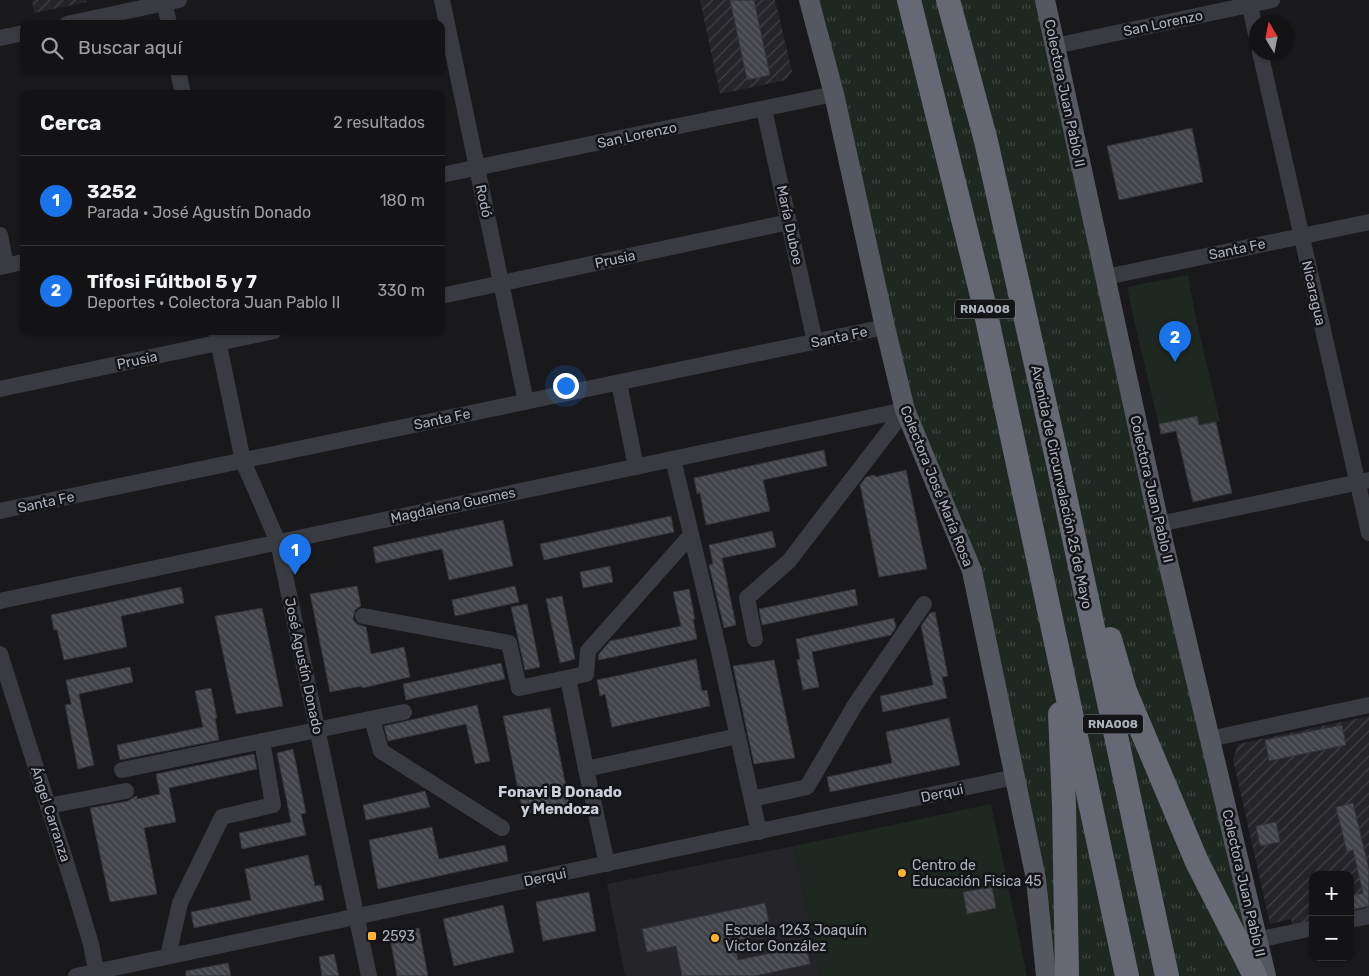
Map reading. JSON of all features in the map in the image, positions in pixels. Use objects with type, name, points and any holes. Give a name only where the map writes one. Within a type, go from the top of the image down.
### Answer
[{"type":"highway","name":"RNA008","points":[[908,0],[982,300],[1127,976]]},
{"type":"highway","name":"Avenida de Circunvalación 25 de Mayo","points":[[948,0],[986,141],[1060,472],[1167,976]]},
{"type":"highway","points":[[1060,472],[1125,691],[1197,862],[1255,976]]},
{"type":"highway","points":[[1051,620],[1059,708],[1064,805],[1067,976]]},
{"type":"main road","name":"Colectora José María Rosa","points":[[809,0],[834,94],[885,328],[905,410],[972,571],[1036,879],[1046,976]]},
{"type":"main road","name":"Colectora Juan Pablo II","points":[[1044,0],[1159,524],[1266,976]]},
{"type":"street","name":"Rodó","points":[[442,0],[526,402]]},
{"type":"street","name":"San Lorenzo","points":[[1054,46],[1249,2],[1272,0]]},
{"type":"street","points":[[85,20],[169,1],[169,20]]},
{"type":"street","points":[[1249,2],[1252,15]]},
{"type":"street","points":[[0,38],[20,34]]},
{"type":"street","name":"Nicaragua","points":[[1262,60],[1301,236],[1363,481],[1369,533]]},
{"type":"street","points":[[179,75],[182,90]]},
{"type":"street","name":"San Lorenzo","points":[[445,173],[834,94]]},
{"type":"street","name":"María Duboe","points":[[764,109],[815,342]]},
{"type":"street","name":"Prusia","points":[[445,295],[789,222]]},
{"type":"street","name":"Santa Fe","points":[[1106,277],[1369,222]]},
{"type":"street","points":[[0,235],[3,267],[20,263]]},
{"type":"street","name":"Santa Fe","points":[[0,511],[885,328]]},
{"type":"street","name":"Prusia","points":[[0,389],[217,337],[236,335]]},
{"type":"street","name":"José Agustín Donado","points":[[217,337],[243,461],[278,542],[369,976]]},
{"type":"street","points":[[619,383],[636,466]]},
{"type":"street","points":[[755,639],[747,598],[789,561],[905,410]]},
{"type":"street","name":"Magdalena Guemes","points":[[0,601],[905,410]]},
{"type":"street","points":[[673,459],[759,832]]},
{"type":"street","points":[[1159,524],[1363,481]]},
{"type":"street","points":[[364,616],[508,643],[519,688],[586,674],[588,651],[691,536]]},
{"type":"street","points":[[752,799],[807,786],[855,706],[924,604]]},
{"type":"street","name":"Ángel Carranza","points":[[0,654],[75,891],[91,944],[97,974]]},
{"type":"street","points":[[568,678],[607,864]]},
{"type":"street","points":[[1209,739],[1369,705]]},
{"type":"street","points":[[122,770],[404,712]]},
{"type":"street","points":[[372,719],[381,751],[502,828]]},
{"type":"street","points":[[586,769],[738,736]]},
{"type":"street","points":[[168,956],[180,903],[222,818],[273,805],[262,741]]},
{"type":"street","name":"Derqui","points":[[76,976],[97,974],[168,956],[1015,777]]},
{"type":"street","points":[[48,806],[126,791]]},
{"type":"street","points":[[1354,919],[1369,916]]},
{"type":"street","points":[[1257,940],[1309,929]]},
{"type":"shaded area","points":[[32,0],[86,0],[87,2],[34,13]]},
{"type":"shaded area","points":[[700,0],[775,0],[792,71],[786,80],[720,94]]},
{"type":"shaded area","points":[[1369,716],[1369,911],[1354,914],[1354,871],[1309,871],[1309,925],[1293,928],[1291,919],[1270,924],[1233,759],[1238,744]]},
{"type":"shaded area","name":"Escuela 1263 Joaquín Victor González","points":[[794,846],[820,976],[625,976],[607,884]]},
{"type":"green space","points":[[809,0],[1045,0],[1266,976],[1046,976],[972,571],[905,410]]},
{"type":"green space","points":[[1188,275],[1220,421],[1161,434],[1127,287]]},
{"type":"green space","name":"Centro de Educación Fisica 45","points":[[991,804],[1027,976],[820,976],[794,846]]},
{"type":"building","points":[[730,0],[754,0],[770,75],[747,80]]},
{"type":"building","points":[[1192,128],[1203,182],[1119,200],[1107,146]]},
{"type":"building","points":[[1197,416],[1199,425],[1216,422],[1232,493],[1193,502],[1176,431],[1161,434],[1159,424]]},
{"type":"building","points":[[824,450],[827,466],[763,480],[770,511],[706,525],[700,493],[697,494],[694,478]]},
{"type":"building","points":[[906,470],[927,569],[879,577],[860,485],[866,477],[875,475],[875,477]]},
{"type":"building","points":[[671,516],[674,532],[544,560],[540,544]]},
{"type":"building","points":[[503,520],[513,566],[449,580],[442,549],[376,563],[373,547]]},
{"type":"building","points":[[772,531],[776,547],[722,558],[736,625],[724,628],[709,565],[713,564],[709,545]]},
{"type":"building","points":[[610,566],[613,582],[583,588],[580,572]]},
{"type":"building","points":[[357,586],[361,606],[355,610],[353,619],[357,624],[366,627],[371,654],[404,647],[410,677],[362,688],[362,686],[330,692],[310,594]]},
{"type":"building","points":[[515,586],[519,602],[455,616],[452,600]]},
{"type":"building","points":[[181,587],[184,603],[121,616],[127,647],[64,660],[57,630],[54,630],[51,615]]},
{"type":"building","points":[[689,589],[697,639],[599,660],[598,655],[610,641],[681,626],[673,592]]},
{"type":"building","points":[[855,589],[858,605],[762,625],[759,609]]},
{"type":"building","points":[[562,596],[575,659],[560,663],[546,599]]},
{"type":"building","points":[[527,604],[540,667],[525,670],[511,607]]},
{"type":"building","points":[[262,608],[283,706],[236,714],[215,616]]},
{"type":"building","points":[[935,612],[948,676],[942,677],[947,698],[883,712],[880,696],[933,685],[921,626],[930,613]]},
{"type":"building","points":[[894,618],[896,627],[891,635],[812,652],[819,687],[803,690],[797,660],[800,659],[796,639]]},
{"type":"building","points":[[696,659],[702,691],[707,690],[710,706],[612,727],[605,694],[600,696],[597,680]]},
{"type":"building","points":[[774,660],[795,758],[754,764],[733,666]]},
{"type":"building","points":[[501,663],[505,679],[406,700],[403,684]]},
{"type":"building","points":[[130,667],[133,682],[79,694],[94,765],[78,769],[65,705],[71,704],[66,680]]},
{"type":"building","points":[[211,688],[219,740],[120,760],[117,745],[203,727],[195,691]]},
{"type":"building","points":[[477,705],[490,761],[475,764],[466,724],[388,741],[384,726]]},
{"type":"building","points":[[550,708],[570,806],[523,814],[503,716]]},
{"type":"building","points":[[949,718],[960,765],[830,792],[827,777],[892,763],[886,732]]},
{"type":"building","points":[[1342,725],[1346,745],[1269,761],[1265,740]]},
{"type":"building","points":[[293,749],[306,813],[301,814],[306,835],[242,849],[239,833],[291,822],[277,753]]},
{"type":"building","points":[[254,754],[257,769],[169,788],[176,822],[144,828],[157,894],[110,902],[90,808],[128,801],[137,796],[137,799],[160,794],[156,774]]},
{"type":"building","points":[[425,791],[430,807],[366,820],[363,805]]},
{"type":"building","points":[[1353,803],[1369,869],[1369,906],[1354,909],[1354,895],[1363,893],[1353,850],[1347,852],[1336,807]]},
{"type":"building","points":[[1276,822],[1280,842],[1260,846],[1256,826]]},
{"type":"building","points":[[432,827],[439,859],[505,845],[508,861],[378,889],[369,840]]},
{"type":"building","points":[[308,855],[315,886],[321,885],[324,900],[194,928],[191,912],[251,900],[245,869]]},
{"type":"building","points":[[992,887],[996,908],[967,914],[963,892]]},
{"type":"building","points":[[589,892],[596,931],[543,941],[536,902]]},
{"type":"building","points":[[765,903],[771,933],[734,941],[738,960],[806,946],[810,964],[755,976],[682,976],[676,946],[647,952],[642,929]]},
{"type":"building","points":[[503,905],[514,952],[454,966],[443,919]]},
{"type":"building","points":[[419,928],[428,976],[397,976],[389,933]]},
{"type":"building","points":[[334,954],[339,976],[322,976],[319,957]]},
{"type":"building","points":[[228,963],[231,976],[186,976],[186,971]]},
{"type":"place","name":"Tifosi Fúltbol 5 y 7","points":[[1175,362]]},
{"type":"place","name":"3252","points":[[295,575]]},
{"type":"place","name":"Centro de Educación Fisica 45","points":[[902,873]]},
{"type":"place","name":"2593","points":[[372,936]]},
{"type":"place","name":"Escuela 1263 Joaquín Victor González","points":[[715,938]]},
{"type":"district","name":"Fonavi B Donado y Mendoza","points":[[560,800]]}]
